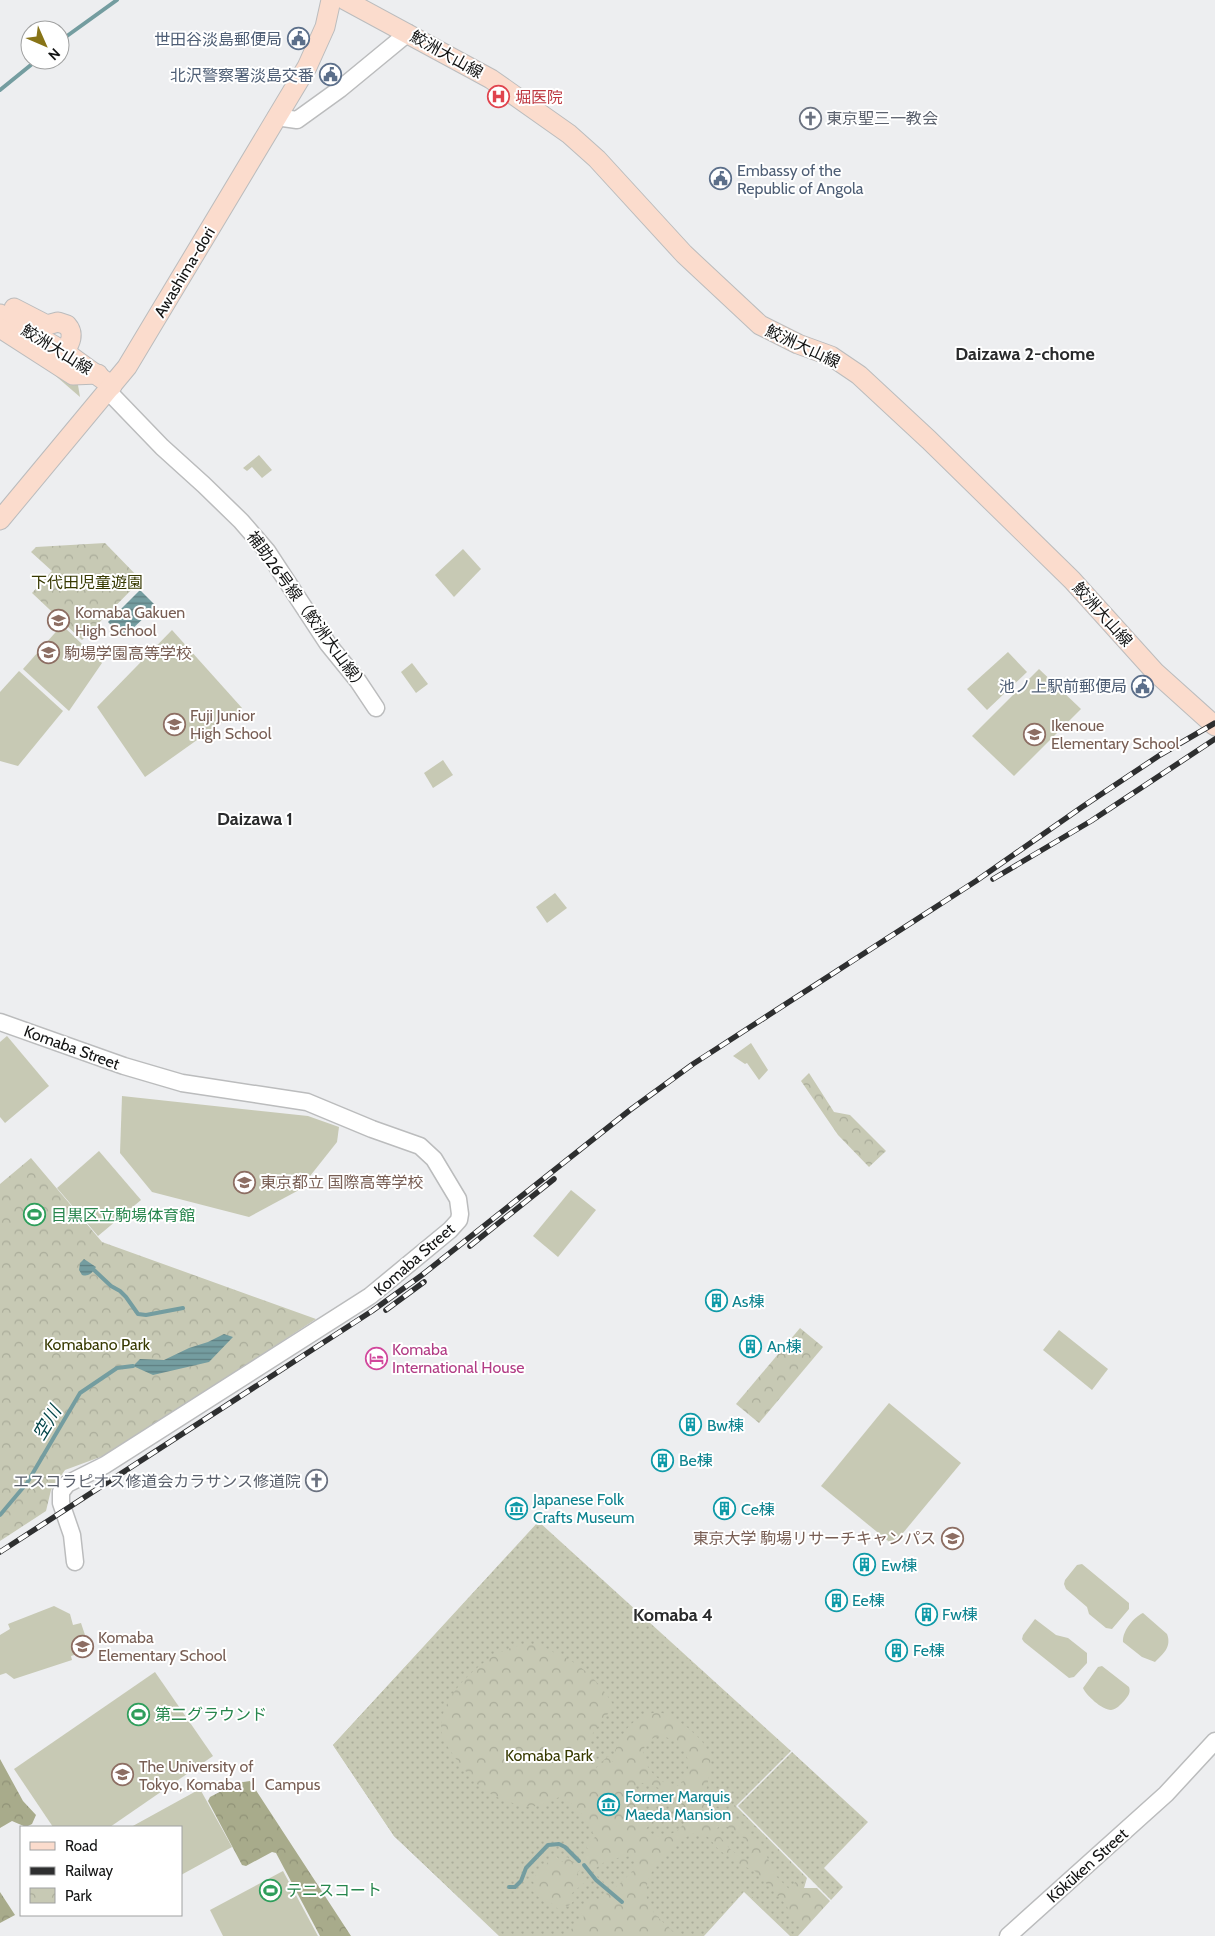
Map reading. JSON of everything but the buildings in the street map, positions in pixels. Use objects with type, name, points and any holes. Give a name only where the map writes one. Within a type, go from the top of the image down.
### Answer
[{"type":"main road","name":"Awashima-dori","points":[[0,520],[106,384],[127,367],[307,67],[325,27],[331,0]]},
{"type":"main road","name":"鮫洲大山線","points":[[346,0],[491,79],[569,134],[597,159],[684,254],[760,325],[798,344],[831,356],[859,375],[929,440],[1072,580],[1155,672],[1210,722]]},
{"type":"main road","points":[[0,301],[44,324],[48,325],[58,322],[67,325],[71,332],[71,337],[65,352]]},
{"type":"main road","name":"鮫洲大山線","points":[[0,314],[65,352],[106,384]]},
{"type":"main road","points":[[0,328],[73,375],[106,384]]},
{"type":"street","points":[[276,117],[297,120],[340,89],[408,33]]},
{"type":"street","name":"補助26号線（鮫洲大山線）","points":[[106,384],[162,447],[241,521],[267,551],[328,644],[358,680],[376,708]]},
{"type":"street","name":"Komaba Street","points":[[0,1022],[124,1066],[182,1083],[307,1102],[372,1129],[420,1146],[434,1158],[458,1199],[460,1208],[458,1220],[450,1230],[370,1296],[106,1465],[66,1484],[61,1492],[61,1503],[72,1535],[75,1562]]},
{"type":"street","name":"Kōkūken Street","points":[[1008,1936],[1166,1794],[1215,1742]]},
{"type":"green space","points":[[56,370],[78,385],[80,397],[50,371]]},
{"type":"green space","points":[[259,455],[272,470],[262,478],[252,467],[247,471],[243,468]]},
{"type":"green space","name":"下代田児童遊園","points":[[105,543],[141,580],[82,640],[32,593],[52,571],[31,552],[36,547]]},
{"type":"green space","points":[[463,549],[481,569],[454,597],[435,575]]},
{"type":"green space","points":[[62,625],[102,663],[69,711],[23,669]]},
{"type":"green space","points":[[172,630],[242,708],[145,777],[97,707]]},
{"type":"green space","points":[[1008,652],[1027,672],[987,710],[967,689]]},
{"type":"green space","points":[[412,663],[428,684],[416,693],[401,672]]},
{"type":"green space","points":[[1039,669],[1081,709],[1014,776],[972,736]]},
{"type":"green space","points":[[19,671],[63,711],[18,766],[0,761],[0,692]]},
{"type":"green space","points":[[443,760],[453,775],[433,788],[424,773]]},
{"type":"green space","points":[[555,893],[567,908],[547,923],[536,907]]},
{"type":"green space","points":[[7,1036],[49,1086],[5,1123],[0,1117],[0,1042]]},
{"type":"green space","points":[[751,1043],[768,1070],[759,1080],[747,1063],[745,1064],[733,1056]]},
{"type":"green space","points":[[809,1073],[834,1112],[850,1115],[886,1151],[869,1167],[838,1135],[801,1081]]},
{"type":"green space","points":[[122,1096],[308,1116],[339,1127],[337,1142],[299,1190],[249,1217],[152,1192],[120,1153]]},
{"type":"green space","points":[[99,1151],[141,1200],[98,1236],[57,1188]]},
{"type":"green space","name":"Komabano Park","points":[[31,1158],[102,1242],[316,1319],[103,1456],[65,1470],[51,1490],[46,1511],[0,1541],[0,1184]]},
{"type":"green space","points":[[571,1190],[596,1210],[558,1257],[533,1236]]},
{"type":"green space","points":[[800,1328],[823,1347],[759,1423],[736,1404]]},
{"type":"green space","points":[[1059,1330],[1108,1369],[1092,1390],[1043,1350]]},
{"type":"green space","points":[[889,1403],[961,1463],[893,1545],[821,1486]]},
{"type":"green space","points":[[538,1522],[789,1751],[734,1806],[806,1879],[804,1887],[797,1880],[789,1889],[776,1876],[761,1844],[728,1811],[716,1808],[705,1800],[710,1772],[708,1751],[695,1734],[672,1717],[662,1713],[652,1713],[643,1716],[628,1727],[622,1735],[613,1762],[608,1756],[596,1768],[590,1765],[588,1748],[590,1740],[593,1733],[614,1706],[602,1689],[581,1667],[563,1656],[538,1645],[516,1646],[507,1649],[473,1671],[457,1689],[445,1707],[441,1728],[442,1735],[460,1764],[475,1782],[487,1792],[513,1803],[530,1806],[537,1806],[562,1796],[582,1814],[585,1821],[596,1828],[592,1832],[596,1836],[586,1847],[589,1850],[575,1864],[567,1857],[562,1862],[555,1855],[531,1880],[536,1885],[531,1890],[545,1903],[548,1900],[559,1910],[564,1904],[567,1907],[575,1900],[570,1895],[585,1882],[577,1873],[582,1868],[607,1894],[600,1901],[594,1896],[579,1911],[584,1917],[564,1936],[499,1936],[394,1836],[333,1745]]},
{"type":"green space","name":"Komaba Park","points":[[539,1522],[791,1751],[736,1806],[807,1878],[804,1888],[817,1888],[830,1901],[798,1936],[790,1936],[744,1892],[704,1936],[500,1936],[394,1836],[333,1745]]},
{"type":"green space","points":[[1082,1564],[1129,1603],[1129,1609],[1112,1629],[1106,1628],[1089,1614],[1087,1607],[1066,1589],[1065,1580],[1077,1565]]},
{"type":"green space","points":[[54,1606],[70,1614],[73,1625],[81,1623],[90,1650],[71,1656],[72,1660],[14,1679],[6,1673],[0,1675],[0,1635],[10,1629],[8,1624]]},
{"type":"green space","points":[[1143,1613],[1167,1634],[1168,1646],[1155,1662],[1142,1657],[1123,1642],[1124,1633],[1129,1625]]},
{"type":"green space","points":[[1035,1619],[1056,1635],[1068,1638],[1087,1653],[1087,1663],[1074,1677],[1069,1678],[1024,1642],[1022,1639],[1023,1635]]},
{"type":"green space","points":[[1102,1666],[1130,1689],[1124,1701],[1117,1708],[1111,1710],[1103,1708],[1095,1702],[1083,1688],[1098,1667]]},
{"type":"green space","name":"第二グラウンド","points":[[155,1672],[213,1756],[111,1826],[52,1826],[14,1769]]},
{"type":"green space","points":[[661,1736],[677,1743],[686,1755],[688,1770],[680,1785],[671,1785],[660,1780],[648,1767],[644,1752],[646,1745],[651,1739]]},
{"type":"green space","points":[[792,1752],[868,1822],[824,1868],[843,1887],[831,1900],[738,1806]]},
{"type":"green space","points":[[0,1759],[23,1801],[36,1815],[32,1824],[28,1826],[12,1821],[0,1828]]},
{"type":"green space","points":[[250,1781],[351,1936],[320,1936],[276,1853],[272,1852],[246,1866],[242,1865],[208,1801],[210,1797],[237,1783]]},
{"type":"green space","points":[[640,1783],[646,1783],[659,1788],[686,1809],[686,1820],[674,1833],[656,1836],[645,1830],[654,1820],[642,1807],[648,1801],[635,1787]]},
{"type":"green space","points":[[200,1789],[232,1847],[182,1874],[182,1826],[133,1826]]},
{"type":"green space","points":[[723,1825],[733,1829],[743,1837],[750,1847],[751,1858],[744,1859],[730,1849],[716,1832],[718,1827]]},
{"type":"green space","points":[[700,1833],[708,1837],[719,1850],[741,1865],[755,1871],[787,1906],[789,1914],[800,1927],[801,1932],[797,1936],[792,1936],[745,1890],[702,1936],[678,1936],[658,1917],[651,1909],[647,1899],[646,1891],[649,1878],[661,1860],[674,1847],[692,1834]]},
{"type":"green space","points":[[630,1856],[637,1860],[633,1871],[612,1891],[592,1872],[609,1860]]},
{"type":"green space","name":"テニスコート","points":[[283,1871],[318,1936],[223,1936],[210,1910]]},
{"type":"green space","points":[[0,1892],[15,1915],[0,1923]]},
{"type":"water","points":[[140,590],[156,606],[123,638],[108,622]]},
{"type":"water","points":[[84,1259],[96,1267],[88,1275],[82,1275],[79,1270],[80,1263]]},
{"type":"water","points":[[224,1334],[233,1337],[209,1362],[153,1375],[133,1366],[140,1359],[164,1360]]},
{"type":"waterway","points":[[70,34],[117,0]]},
{"type":"waterway","points":[[0,90],[25,70]]},
{"type":"waterway","points":[[94,1270],[111,1286],[120,1291],[138,1314],[146,1315],[183,1308]]},
{"type":"waterway","name":"空川","points":[[0,1515],[27,1483],[80,1393],[117,1368],[133,1366]]},
{"type":"waterway","points":[[509,1887],[515,1887],[521,1881],[526,1868],[548,1845],[559,1844],[565,1847],[579,1861]]},
{"type":"waterway","points":[[584,1865],[596,1880],[622,1902]]},
{"type":"railway","points":[[0,1552],[372,1311],[422,1275],[630,1110],[693,1064],[976,881],[1160,755],[1215,723]]},
{"type":"railway","points":[[993,879],[1091,821],[1215,739]]},
{"type":"railway","points":[[470,1246],[554,1179]]},
{"type":"railway","points":[[386,1310],[424,1282]]},
{"type":"place","name":"世田谷淡島郵便局","points":[[298,39]]},
{"type":"place","name":"北沢警察署淡島交番","points":[[330,75]]},
{"type":"place","name":"堀医院","points":[[499,97]]},
{"type":"place","name":"東京聖三一教会","points":[[810,118]]},
{"type":"place","name":"Embassy of the Republic of Angola","points":[[721,179]]},
{"type":"place","name":"Komaba Gakuen High School","points":[[59,621]]},
{"type":"place","name":"駒場学園高等学校","points":[[48,653]]},
{"type":"place","name":"池ノ上駅前郵便局","points":[[1143,686]]},
{"type":"place","name":"Fuji Junior High School","points":[[174,724]]},
{"type":"place","name":"Ikenoue Elementary School","points":[[1035,734]]},
{"type":"place","name":"東京都立 国際高等学校","points":[[244,1182]]},
{"type":"place","name":"目黒区立駒場体育館","points":[[35,1215]]},
{"type":"place","name":"As棟","points":[[716,1301]]},
{"type":"place","name":"An棟","points":[[751,1346]]},
{"type":"place","name":"Komaba International House","points":[[376,1358]]},
{"type":"place","name":"Bw棟","points":[[691,1425]]},
{"type":"place","name":"Be棟","points":[[663,1460]]},
{"type":"place","name":"エスコラピオス修道会カラサンス修道院","points":[[317,1481]]},
{"type":"place","name":"Japanese Folk Crafts Museum","points":[[517,1508]]},
{"type":"place","name":"Ce棟","points":[[725,1509]]},
{"type":"place","name":"東京大学 駒場リサーチキャンパス","points":[[952,1538]]},
{"type":"place","name":"Ew棟","points":[[865,1565]]},
{"type":"place","name":"Ee棟","points":[[836,1600]]},
{"type":"place","name":"Fw棟","points":[[926,1614]]},
{"type":"place","name":"Komaba Elementary School","points":[[82,1646]]},
{"type":"place","name":"Fe棟","points":[[897,1650]]},
{"type":"place","name":"第二グラウンド","points":[[139,1714]]},
{"type":"place","name":"The University of Tokyo, Komaba Ⅰ Campus","points":[[123,1775]]},
{"type":"place","name":"Former Marquis Maeda Mansion","points":[[609,1805]]},
{"type":"place","name":"テニスコート","points":[[270,1890]]},
{"type":"district","name":"Daizawa 2-chome","points":[[1025,354]]},
{"type":"district","name":"Daizawa 1","points":[[255,819]]},
{"type":"district","name":"Komaba 4","points":[[673,1615]]}]
